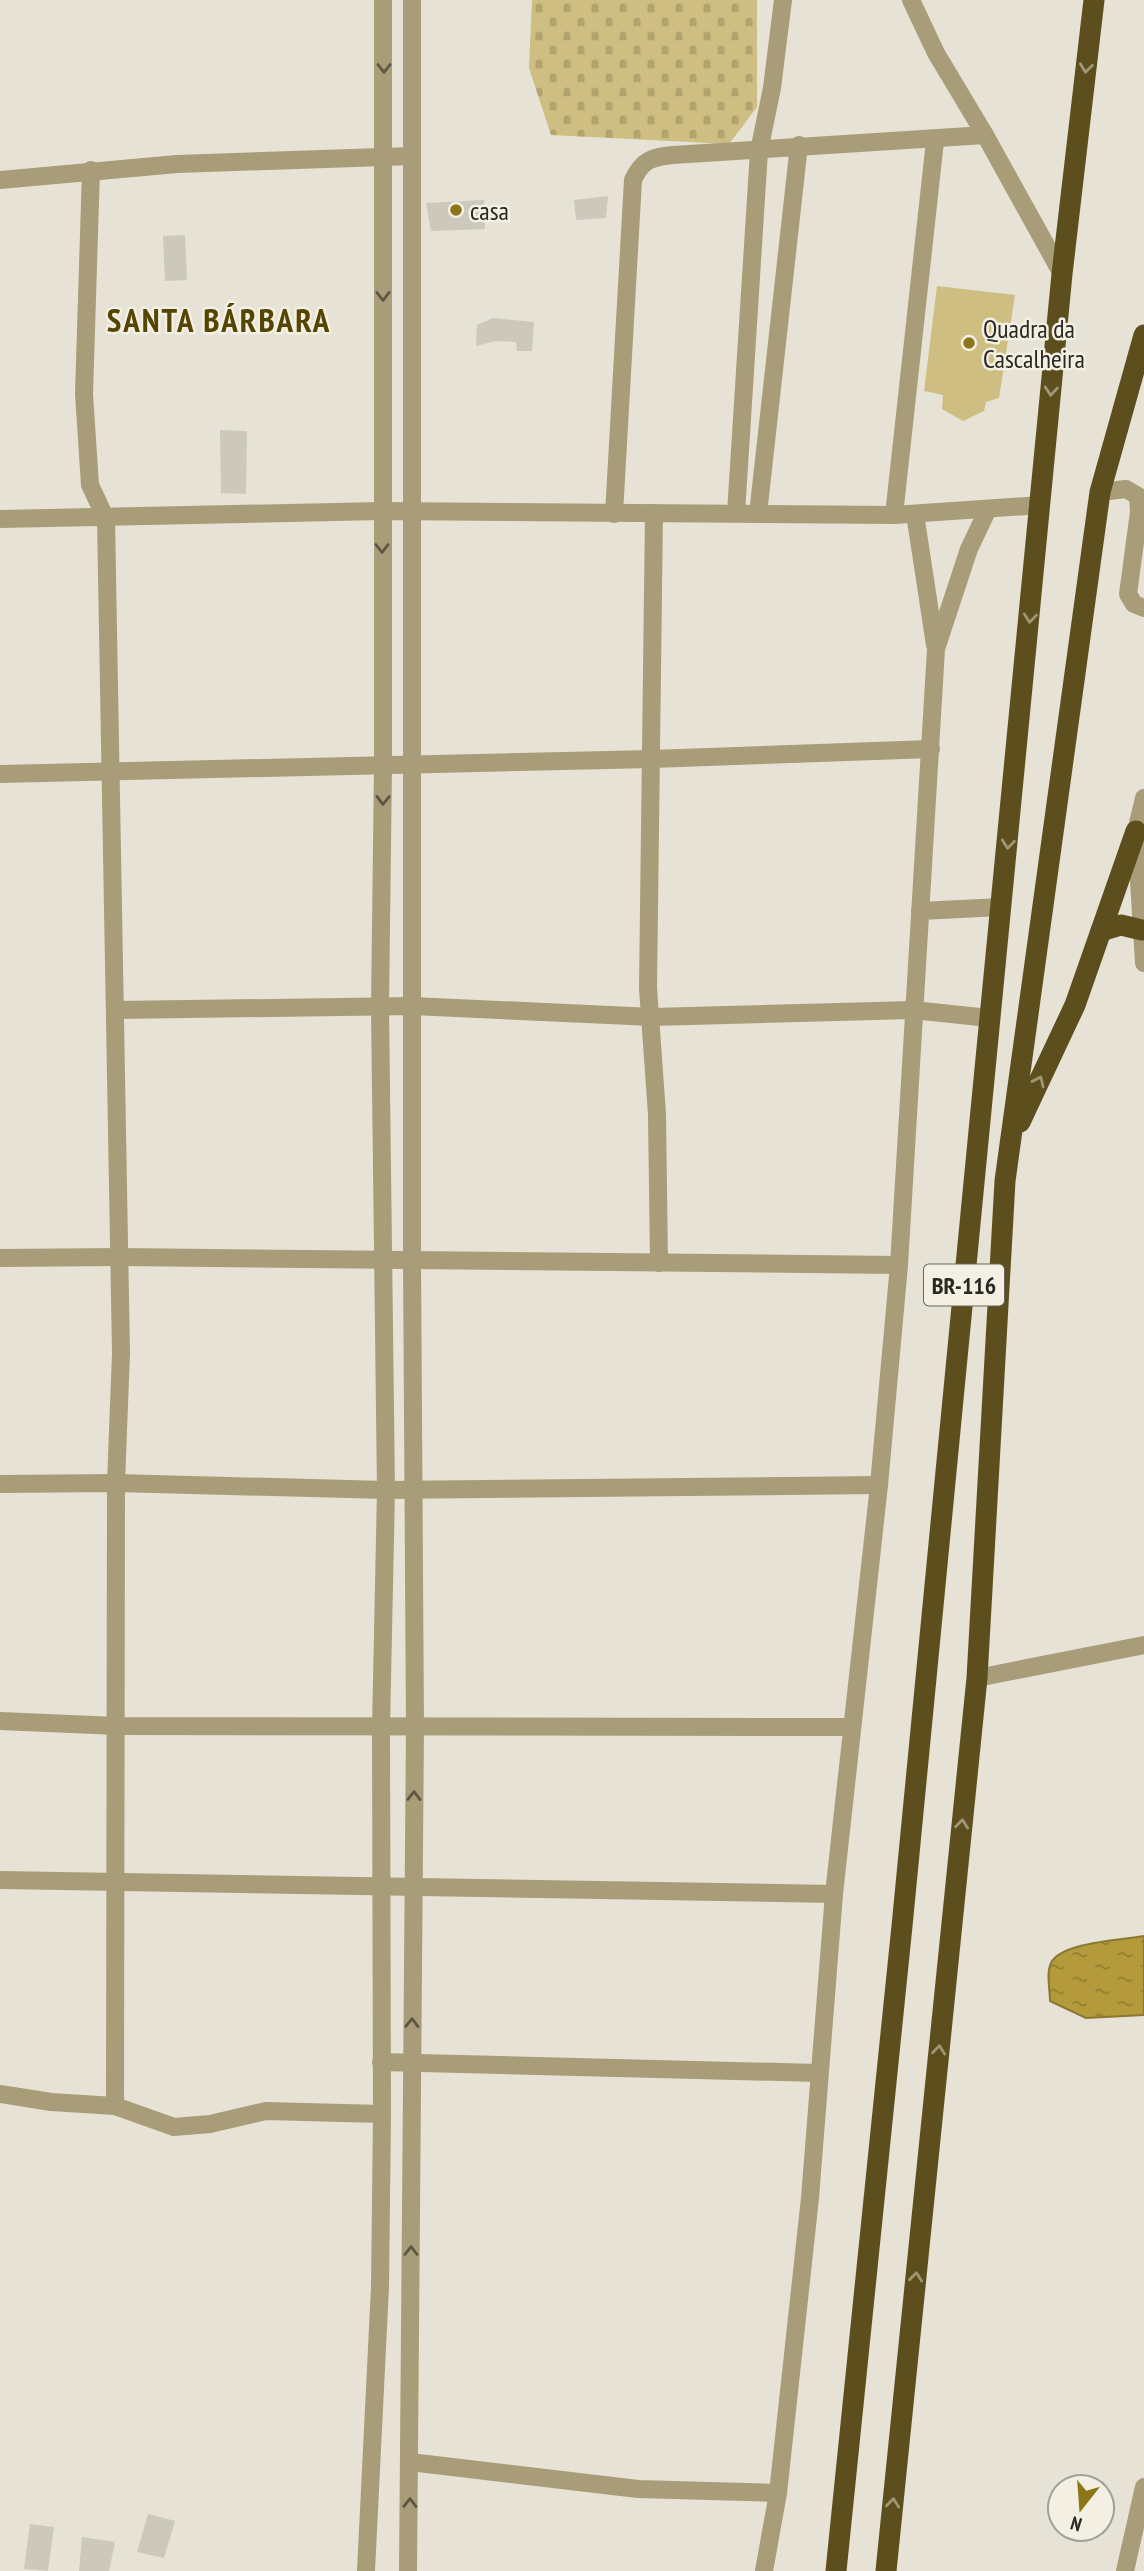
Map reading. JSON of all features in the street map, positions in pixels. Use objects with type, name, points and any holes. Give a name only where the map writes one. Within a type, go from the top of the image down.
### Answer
[{"type":"highway","name":"BR-116","points":[[836,2571],[904,1912],[1062,274],[1094,0]]},
{"type":"highway","points":[[886,2571],[976,1678],[1004,1195],[1010,1143],[1100,492],[1144,335]]},
{"type":"highway","points":[[1010,1143],[1075,1005],[1136,831]]},
{"type":"highway","points":[[1101,931],[1121,925],[1143,930]]},
{"type":"street","points":[[366,2571],[380,2287],[382,2114],[381,1728],[386,1490],[380,1007],[383,766],[383,0]]},
{"type":"street","points":[[408,2571],[415,1727],[412,1259],[412,0]]},
{"type":"street","points":[[736,513],[759,151],[772,88],[783,0]]},
{"type":"street","points":[[911,0],[936,53],[1062,274]]},
{"type":"street","points":[[614,514],[633,180],[648,159],[759,151],[799,145],[935,141],[985,135]]},
{"type":"street","points":[[894,515],[935,141]]},
{"type":"street","points":[[758,514],[799,145]]},
{"type":"street","points":[[0,180],[91,170],[412,156]]},
{"type":"street","points":[[91,170],[85,394],[90,485],[106,519],[117,1010],[121,1353],[116,1483],[115,2106]]},
{"type":"street","points":[[382,332],[413,329]]},
{"type":"street","points":[[1100,492],[1126,489],[1138,496],[1139,512],[1128,594],[1133,604],[1144,608]]},
{"type":"street","points":[[0,519],[106,519],[381,511],[894,515],[1041,505]]},
{"type":"street","points":[[936,649],[969,549],[988,509]]},
{"type":"street","points":[[654,513],[648,965],[657,1114],[659,1263]]},
{"type":"street","points":[[764,2571],[778,2493],[810,2198],[834,1894],[879,1485],[899,1265],[936,649],[915,514]]},
{"type":"street","points":[[0,774],[652,759],[931,749]]},
{"type":"street","points":[[1144,799],[1136,831],[1144,963]]},
{"type":"street","points":[[920,911],[1001,907]]},
{"type":"street","points":[[117,1010],[412,1006],[653,1017],[913,1010],[989,1018]]},
{"type":"street","points":[[0,1258],[120,1256],[899,1265]]},
{"type":"street","points":[[0,1483],[116,1483],[386,1490],[879,1485]]},
{"type":"street","points":[[976,1678],[1144,1645]]},
{"type":"street","points":[[0,1721],[117,1726],[381,1728],[852,1727]]},
{"type":"street","points":[[0,1880],[834,1894]]},
{"type":"street","points":[[381,2062],[818,2073]]},
{"type":"street","points":[[0,2094],[51,2102],[115,2106],[174,2127],[210,2124],[266,2111],[382,2114]]},
{"type":"street","points":[[380,2287],[411,2287]]},
{"type":"street","points":[[410,2462],[638,2489],[778,2493]]},
{"type":"street","points":[[1125,2571],[1144,2487]]},
{"type":"green space","points":[[532,0],[757,0],[757,107],[729,144],[551,135],[529,68]]},
{"type":"green space","name":"Quadra da Cascalheira","points":[[937,286],[1015,295],[999,398],[986,402],[984,411],[963,421],[942,409],[943,395],[924,391]]},
{"type":"water","points":[[1144,1936],[1144,2015],[1086,2018],[1050,2001],[1049,1972],[1051,1963],[1057,1956],[1079,1946]]},
{"type":"building","name":"casa","points":[[608,196],[606,218],[576,220],[574,200]]},
{"type":"building","name":"casa","points":[[484,200],[485,229],[431,231],[426,203]]},
{"type":"building","points":[[185,235],[187,280],[165,281],[163,236]]},
{"type":"building","points":[[493,318],[534,322],[532,351],[517,351],[516,342],[496,341],[476,346],[477,325]]},
{"type":"building","points":[[220,430],[247,431],[246,494],[221,493]]},
{"type":"building","points":[[148,2514],[175,2521],[164,2558],[137,2552]]},
{"type":"building","points":[[30,2524],[54,2527],[48,2571],[24,2569]]},
{"type":"building","points":[[82,2537],[115,2542],[109,2571],[79,2571]]},
{"type":"place","name":"casa","points":[[456,210]]},
{"type":"place","name":"Quadra da Cascalheira","points":[[969,343]]},
{"type":"district","name":"SANTA BÁRBARA","points":[[219,319]]}]
